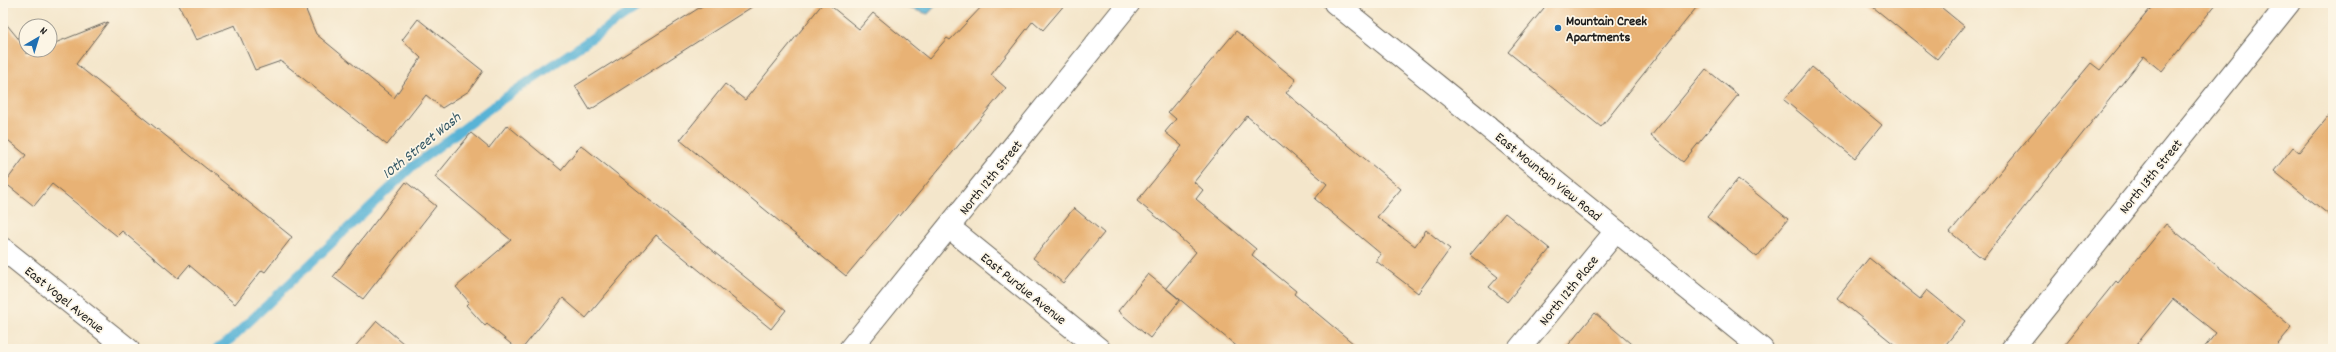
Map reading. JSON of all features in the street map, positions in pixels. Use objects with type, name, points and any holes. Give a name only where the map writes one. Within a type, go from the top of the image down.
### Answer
[{"type":"street","name":"North 12th Street","points":[[850,349],[950,228],[1129,3]]},
{"type":"street","name":"East Mountain View Road","points":[[1335,3],[1762,349]]},
{"type":"street","name":"North 13th Street","points":[[2012,349],[2289,3]]},
{"type":"street","name":"East Purdue Avenue","points":[[950,228],[1099,349]]},
{"type":"street","name":"North 12th Place","points":[[1519,349],[1616,231]]},
{"type":"street","name":"East Vogel Avenue","points":[[3,249],[128,349]]},
{"type":"water","points":[[902,3],[938,3],[928,14],[902,6]]},
{"type":"building","points":[[178,3],[303,3],[316,34],[394,98],[421,58],[402,40],[418,19],[483,71],[469,91],[442,108],[426,95],[387,145],[281,61],[255,70],[235,25],[196,40]]},
{"type":"building","points":[[707,3],[758,3],[590,110],[575,86]]},
{"type":"building","points":[[823,3],[827,3],[859,29],[873,13],[929,59],[947,38],[950,40],[985,3],[1066,3],[1043,30],[1033,21],[991,75],[1006,88],[900,216],[898,214],[846,276],[680,140],[725,84],[745,100]]},
{"type":"building","points":[[1548,3],[1700,3],[1601,127],[1508,52]]},
{"type":"building","points":[[1868,3],[1936,3],[1964,26],[1937,59]]},
{"type":"building","points":[[2155,3],[2217,3],[2162,71],[2144,56],[1983,259],[1950,232],[2091,63],[2100,70]]},
{"type":"building","points":[[3,20],[18,38],[18,58],[58,58],[58,42],[108,22],[76,64],[292,237],[265,272],[262,270],[235,304],[189,265],[178,278],[122,231],[117,236],[52,184],[34,206],[5,183],[26,155],[3,136]]},
{"type":"building","points":[[1236,31],[1296,80],[1286,93],[1401,189],[1377,217],[1415,246],[1426,230],[1450,249],[1418,293],[1376,261],[1381,254],[1315,199],[1327,184],[1247,116],[1194,182],[1203,190],[1196,199],[1256,249],[1252,255],[1296,291],[1294,294],[1360,349],[1240,349],[1166,288],[1196,252],[1180,238],[1181,237],[1137,201],[1182,146],[1165,132],[1176,119],[1168,112]]},
{"type":"building","points":[[1812,67],[1882,125],[1855,158],[1784,100]]},
{"type":"building","points":[[1706,69],[1738,95],[1683,162],[1651,136]]},
{"type":"building","points":[[2333,111],[2333,218],[2274,171],[2293,147],[2299,152]]},
{"type":"building","points":[[507,125],[561,170],[581,145],[786,310],[771,329],[656,235],[586,318],[563,298],[522,349],[517,349],[487,324],[485,326],[466,305],[469,302],[456,287],[511,240],[435,177],[471,133],[489,148]]},
{"type":"building","points":[[1738,179],[1788,219],[1757,257],[1707,217]]},
{"type":"building","points":[[406,182],[436,206],[363,299],[333,277]]},
{"type":"building","points":[[1074,208],[1104,233],[1063,283],[1033,258]]},
{"type":"building","points":[[1505,213],[1550,249],[1507,302],[1489,287],[1498,277],[1470,255]]},
{"type":"building","points":[[2166,224],[2292,327],[2274,349],[2203,349],[2216,333],[2173,299],[2133,349],[2061,349],[2116,281],[2118,283]]},
{"type":"building","points":[[1869,258],[1920,299],[1927,290],[1965,321],[1942,349],[1900,349],[1837,298]]},
{"type":"building","points":[[1148,274],[1180,300],[1150,338],[1118,311]]},
{"type":"building","points":[[1595,313],[1637,349],[1565,349]]},
{"type":"building","points":[[377,321],[410,349],[353,349]]},
{"type":"waterway","name":"10th Street Wash","points":[[217,349],[231,339],[413,166],[500,101],[643,3]]},
{"type":"place","name":"Mountain Creek Apartments","points":[[1558,28]]}]
